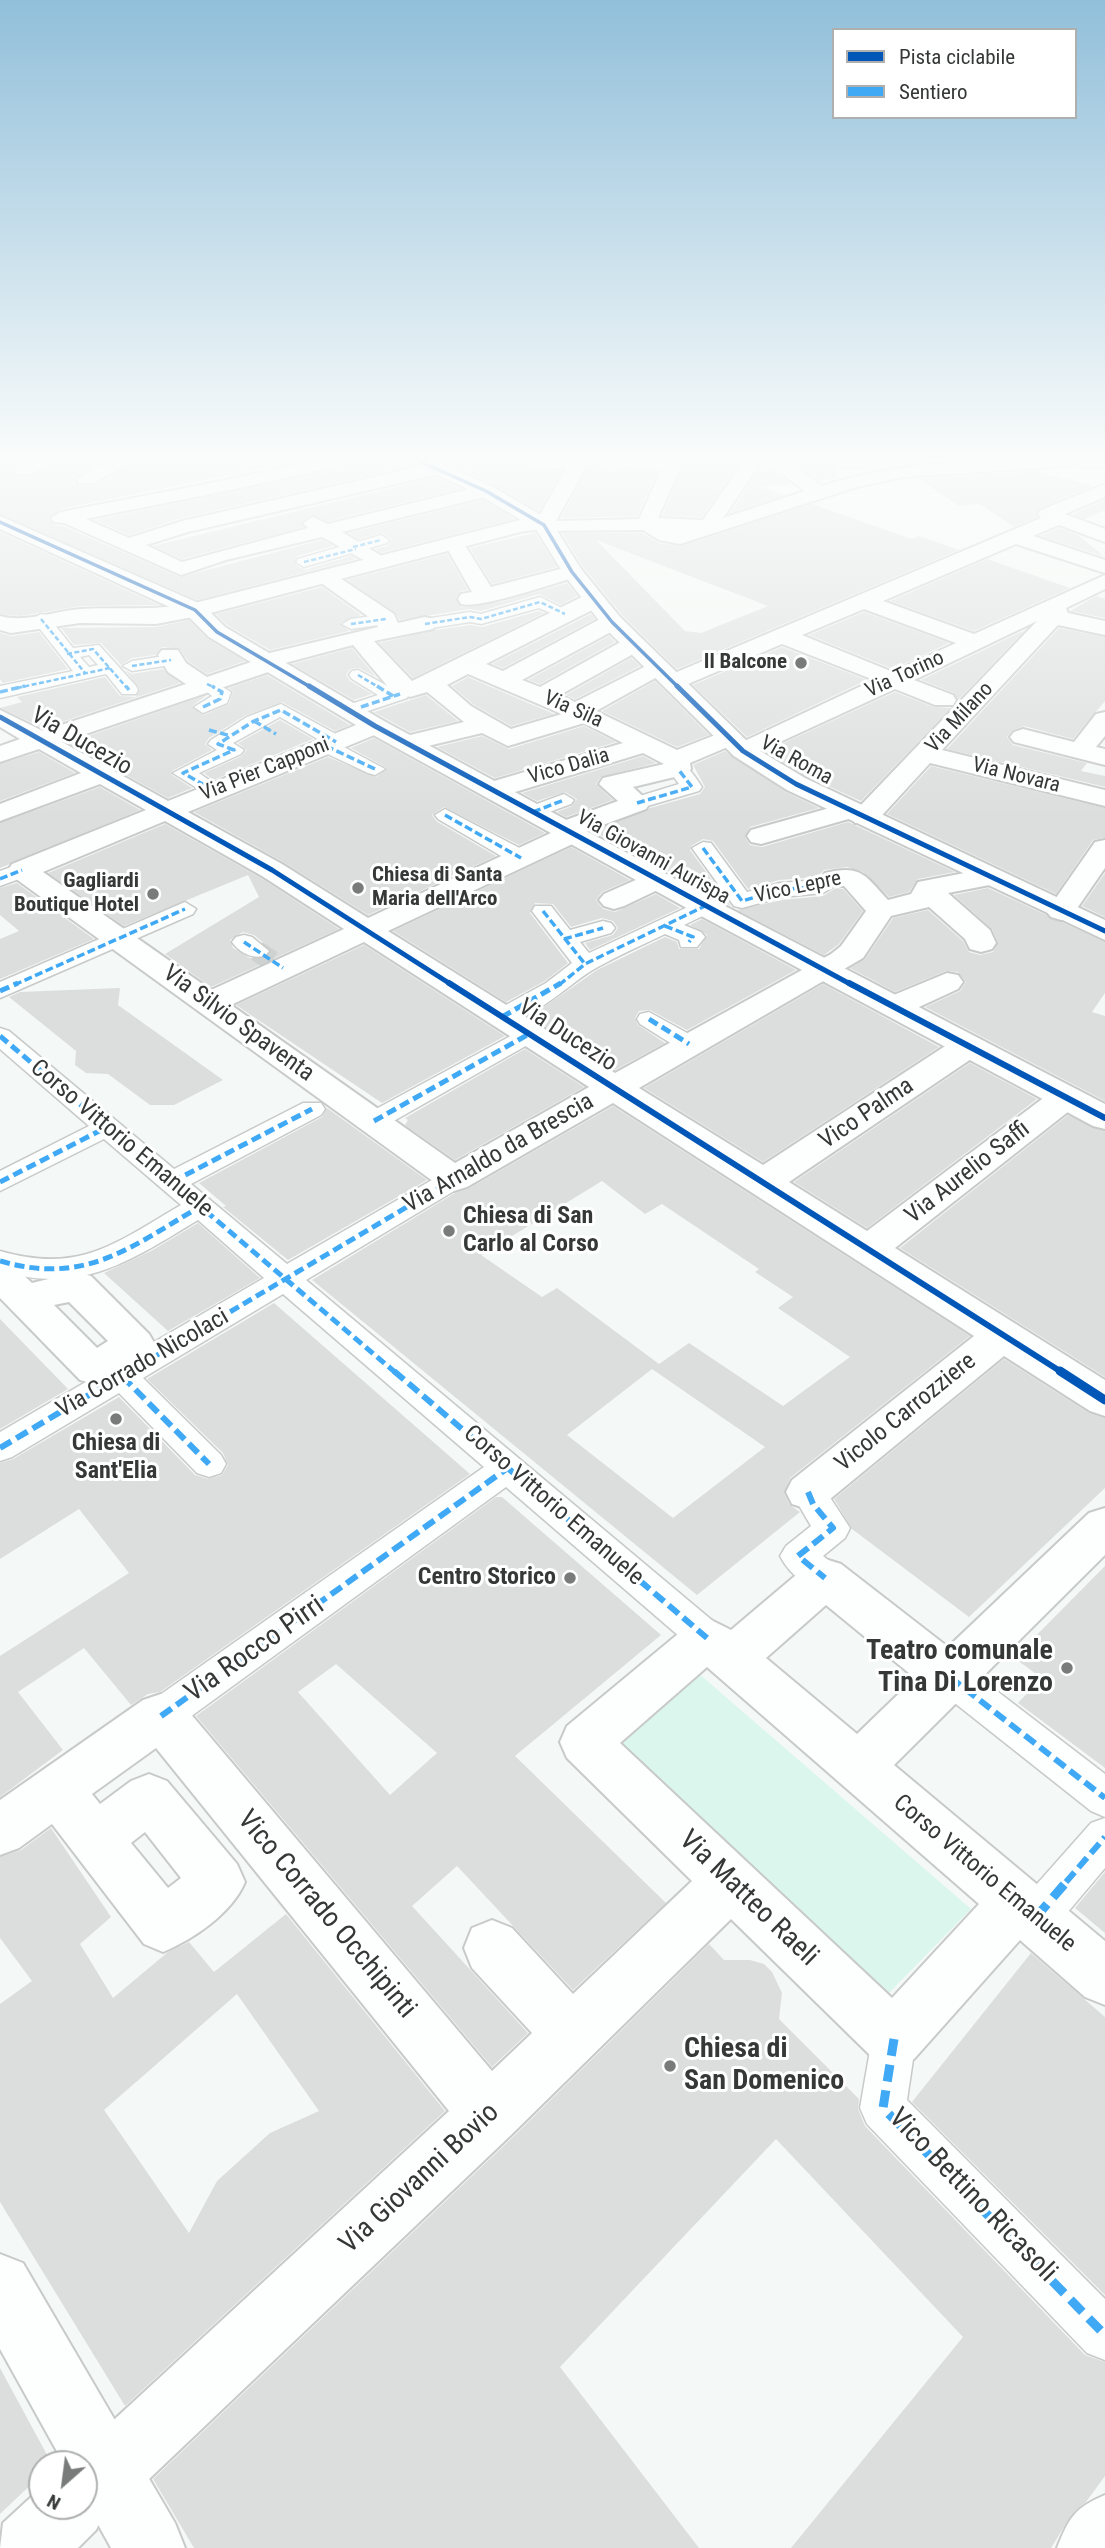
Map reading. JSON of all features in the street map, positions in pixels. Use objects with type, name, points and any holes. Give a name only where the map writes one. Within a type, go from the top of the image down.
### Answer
[{"type":"street","name":"Via Giovanni Aurispa","points":[[128,580],[195,610],[217,632],[235,643],[268,653],[407,743],[568,832],[705,906],[833,962],[895,1006],[1105,1118]]},
{"type":"street","points":[[4,628],[41,619],[80,616],[156,617],[195,610],[309,580]]},
{"type":"street","points":[[329,580],[388,625]]},
{"type":"street","points":[[470,580],[477,597],[542,580]]},
{"type":"street","name":"Via Roma","points":[[578,580],[612,622],[735,745],[796,784],[1105,931]]},
{"type":"street","points":[[358,676],[416,684],[508,738],[581,713],[665,675],[783,636],[914,580]]},
{"type":"street","name":"Via Torino","points":[[209,1003],[264,956],[367,930],[521,858],[568,832],[627,785],[735,745],[894,680],[975,642],[1054,610],[1105,581]]},
{"type":"street","points":[[368,717],[416,684],[468,665],[594,600]]},
{"type":"street","points":[[864,601],[975,642]]},
{"type":"street","points":[[66,654],[93,649],[110,668],[134,687],[205,692],[268,653],[355,631],[470,617],[481,619],[540,602],[565,614]]},
{"type":"street","points":[[1054,610],[1105,628]]},
{"type":"street","name":"Via Milano","points":[[858,814],[927,754],[1054,610]]},
{"type":"street","points":[[41,619],[66,654],[85,673]]},
{"type":"street","points":[[505,680],[612,622]]},
{"type":"street","points":[[355,631],[397,683],[416,684]]},
{"type":"street","points":[[783,636],[944,700]]},
{"type":"street","points":[[541,696],[635,644]]},
{"type":"street","points":[[0,754],[38,741],[134,687],[171,657],[176,667],[205,692]]},
{"type":"street","name":"Via Sila","points":[[468,665],[581,713],[646,745],[677,765]]},
{"type":"street","points":[[0,692],[110,668]]},
{"type":"street","points":[[215,791],[183,773],[234,750],[218,744],[254,721],[281,710],[331,744],[375,769]]},
{"type":"street","name":"Via Ducezio","points":[[0,717],[38,741],[272,870],[613,1088],[765,1181],[1105,1400]]},
{"type":"street","name":"Via Pier Capponi","points":[[11,874],[331,744],[368,717]]},
{"type":"street","points":[[1023,737],[1093,754],[1105,719]]},
{"type":"street","points":[[254,721],[276,734]]},
{"type":"street","points":[[407,743],[484,725]]},
{"type":"street","points":[[209,730],[230,736]]},
{"type":"street","name":"Vico Dalia","points":[[493,790],[646,745]]},
{"type":"street","name":"Via Novara","points":[[927,754],[1105,798]]},
{"type":"street","points":[[4,807],[100,775]]},
{"type":"street","points":[[533,812],[564,800]]},
{"type":"street","points":[[4,807],[75,848]]},
{"type":"street","points":[[761,836],[858,814]]},
{"type":"street","points":[[444,815],[521,858]]},
{"type":"street","name":"Vico Lepre","points":[[703,848],[742,901],[780,890],[823,886],[835,879],[851,877],[881,910]]},
{"type":"street","points":[[1061,911],[1105,848]]},
{"type":"street","name":"Via Silvio Spaventa","points":[[11,874],[119,939],[454,1179]]},
{"type":"street","points":[[881,910],[923,900],[928,888],[990,877]]},
{"type":"street","points":[[614,900],[656,880]]},
{"type":"street","points":[[925,894],[936,898],[979,936],[981,943]]},
{"type":"street","points":[[374,1121],[516,1026],[555,988],[585,964],[705,906]]},
{"type":"street","points":[[0,991],[185,909]]},
{"type":"street","name":"Via Arnaldo da Brescia","points":[[287,1279],[454,1179],[852,952],[881,910]]},
{"type":"street","points":[[543,911],[585,964]]},
{"type":"street","points":[[665,926],[693,937],[689,942]]},
{"type":"street","points":[[564,939],[603,928]]},
{"type":"street","points":[[895,1006],[947,982]]},
{"type":"street","points":[[649,1018],[689,1044]]},
{"type":"street","name":"Corso Vittorio Emanuele","points":[[2,1041],[509,1467],[857,1767],[1105,1976]]},
{"type":"street","name":"Vico Palma","points":[[765,1181],[968,1046]]},
{"type":"street","name":"Via Aurelio Saffi","points":[[870,1249],[1066,1097]]},
{"type":"street","points":[[172,1182],[312,1109]]},
{"type":"street","points":[[0,1182],[107,1127]]},
{"type":"street","points":[[0,1261],[30,1270],[74,1269],[105,1260],[201,1206]]},
{"type":"street","name":"Via Corrado Nicolaci","points":[[0,1448],[287,1279]]},
{"type":"street","name":"Vicolo Carrozziere","points":[[808,1492],[1003,1335]]},
{"type":"street","points":[[122,1376],[209,1464]]},
{"type":"street","name":"Via Rocco Pirri","points":[[0,1830],[509,1467]]},
{"type":"street","points":[[808,1492],[813,1504],[833,1528],[799,1556],[1105,1798]]},
{"type":"street","points":[[857,1767],[1105,1526]]},
{"type":"street","points":[[719,1649],[825,1578]]},
{"type":"street","name":"Via Matteo Raeli","points":[[719,1649],[585,1742],[894,2039]]},
{"type":"street","name":"Vico Corrado Occhipinti","points":[[161,1716],[490,2114]]},
{"type":"street","points":[[57,1790],[96,1838]]},
{"type":"street","points":[[894,2039],[1105,1837]]},
{"type":"street","name":"Via Giovanni Bovio","points":[[98,2481],[490,2114],[730,1882]]},
{"type":"street","points":[[492,1948],[571,2035]]},
{"type":"street","name":"Vico Bettino Ricasoli","points":[[894,2039],[883,2108],[1105,2335]]},
{"type":"street","points":[[0,2287],[70,2450]]},
{"type":"street","points":[[98,2501],[150,2548]]},
{"type":"street","name":"Via Giovanni Bovio","points":[[27,2548],[56,2520]]},
{"type":"street","points":[[1092,2548],[1105,2530]]},
{"type":"green space","points":[[698,1673],[971,1909],[889,1993],[620,1743]]},
{"type":"building","points":[[0,580],[104,580],[159,605],[81,606],[20,616],[0,614]]},
{"type":"building","points":[[151,580],[275,580],[197,600]]},
{"type":"building","points":[[347,580],[462,580],[468,590],[461,591],[456,598],[461,607],[501,602],[567,583],[577,596],[561,605],[539,594],[481,611],[470,609],[400,620],[395,612]]},
{"type":"building","points":[[489,580],[508,580],[492,584]]},
{"type":"building","points":[[593,580],[635,580],[685,631],[701,633],[768,606],[700,580],[888,580],[677,669],[622,615]]},
{"type":"building","points":[[939,580],[1047,580],[1070,588],[974,631],[890,601]]},
{"type":"building","points":[[322,587],[361,615],[340,623],[349,631],[270,650],[227,625],[216,614]]},
{"type":"building","points":[[1096,596],[1105,599],[1105,618],[1070,611]]},
{"type":"building","points":[[539,611],[544,613],[413,678],[379,643],[435,630],[470,625],[482,627]]},
{"type":"building","points":[[864,612],[949,643],[893,669],[809,635]]},
{"type":"building","points":[[591,614],[595,619],[503,668],[492,664]]},
{"type":"building","points":[[189,620],[208,639],[245,661],[207,674],[188,661],[180,649],[162,647],[155,655],[132,658],[121,665],[101,643],[74,645],[61,628],[156,627]]},
{"type":"building","points":[[1059,628],[1105,637],[1105,701],[1073,739],[1024,726],[1013,730],[1007,737],[1013,745],[1087,763],[1081,771],[1105,776],[1105,787],[947,749]]},
{"type":"building","points":[[1025,630],[958,700],[954,693],[921,680]]},
{"type":"building","points":[[39,632],[68,669],[3,683],[0,679],[0,633],[11,636]]},
{"type":"building","points":[[609,636],[615,642],[540,684],[528,680]]},
{"type":"building","points":[[782,647],[867,680],[747,737],[693,685]]},
{"type":"building","points":[[352,648],[376,677],[359,668],[350,669],[346,675],[350,681],[372,694],[354,700],[292,664]]},
{"type":"building","points":[[631,658],[640,666],[575,699],[566,695]]},
{"type":"building","points":[[163,669],[180,683],[43,728],[0,708],[22,702],[17,697],[105,677],[120,696],[136,697],[140,689],[125,670],[132,674]]},
{"type":"building","points":[[267,675],[350,725],[335,731],[282,702],[246,715],[209,738],[205,744],[212,750],[172,771],[172,775],[192,788],[168,798],[68,743],[207,695],[192,706],[204,715],[229,704],[233,691],[229,688]]},
{"type":"building","points":[[468,677],[554,714],[511,726],[473,704],[452,686]]},
{"type":"building","points":[[655,681],[709,735],[677,747],[602,711]]},
{"type":"building","points":[[895,692],[934,707],[951,708],[861,801],[806,776],[766,751]]},
{"type":"building","points":[[426,695],[458,721],[410,732],[374,712]]},
{"type":"building","points":[[280,720],[313,739],[213,780],[204,773],[242,756],[247,750],[238,743]]},
{"type":"building","points":[[584,726],[616,742],[495,778],[437,747],[482,736],[509,749]]},
{"type":"building","points":[[374,738],[545,833],[519,845],[444,807],[432,815],[436,821],[496,856],[368,915],[283,862],[194,812],[328,757],[376,777],[387,768],[351,748]]},
{"type":"building","points":[[725,751],[786,792],[819,808],[750,827],[745,837],[750,845],[762,847],[848,822],[955,872],[918,879],[909,892],[889,897],[863,872],[847,867],[824,870],[817,877],[779,880],[748,889],[713,841],[703,839],[691,846],[690,850],[731,906],[593,831],[650,808],[700,794],[705,787],[693,765]]},
{"type":"building","points":[[39,752],[75,773],[0,801],[0,764]]},
{"type":"building","points":[[643,756],[656,763],[601,777],[596,784],[613,800],[566,817],[557,812],[572,806],[577,799],[565,792],[537,801],[522,793]]},
{"type":"building","points":[[931,766],[1105,808],[1105,838],[1093,840],[1056,894],[887,814]]},
{"type":"building","points":[[100,787],[140,810],[0,868],[0,823]]},
{"type":"building","points":[[165,824],[261,878],[339,929],[211,987],[165,954],[259,897],[248,875],[124,926],[48,873]],"holes":[[[243,932],[254,935],[271,949],[267,958],[250,958],[233,948],[230,940]]]},
{"type":"building","points":[[571,847],[630,880],[602,892],[596,900],[603,909],[615,912],[656,894],[680,908],[590,950],[585,943],[613,935],[618,928],[613,921],[602,918],[571,927],[553,904],[535,903],[530,913],[568,963],[545,981],[506,1002],[393,931]]},
{"type":"building","points":[[1105,873],[1105,917],[1082,906]]},
{"type":"building","points":[[17,883],[94,939],[0,979],[0,939],[19,931],[0,915],[0,888]]},
{"type":"building","points":[[836,888],[843,889],[863,911],[839,944],[824,955],[737,910],[782,900],[823,896]]},
{"type":"building","points":[[988,888],[1105,942],[1105,993],[1092,1012],[1105,1016],[1105,1101],[925,1007],[960,991],[966,982],[958,972],[946,971],[895,992],[850,968],[865,959],[893,918],[928,910],[963,941],[969,952],[980,955],[993,952],[998,942],[992,929],[954,895]]},
{"type":"building","points":[[702,919],[796,970],[687,1030],[650,1010],[639,1011],[635,1018],[638,1025],[665,1043],[615,1070],[530,1017],[597,970],[665,937],[677,942],[679,949],[699,949],[707,935],[690,925]]},
{"type":"building","points":[[364,945],[505,1036],[382,1103],[236,1005]]},
{"type":"building","points":[[823,984],[939,1047],[763,1162],[644,1088]]},
{"type":"building","points":[[120,988],[118,1005],[223,1080],[174,1105],[150,1105],[108,1074],[86,1073],[75,1065],[76,1051],[9,997],[20,992]]},
{"type":"building","points":[[525,1049],[584,1087],[455,1160],[405,1125],[408,1120],[405,1118]]},
{"type":"building","points":[[970,1063],[1037,1099],[867,1228],[794,1182]]},
{"type":"building","points":[[613,1106],[970,1336],[790,1478],[784,1493],[790,1505],[800,1512],[697,1595],[312,1280],[455,1193],[468,1189]],"holes":[[[602,1181],[645,1214],[662,1204],[759,1269],[755,1272],[793,1297],[778,1308],[850,1357],[783,1406],[689,1343],[652,1369],[659,1364],[557,1288],[542,1297],[481,1255]],[[652,1369],[765,1447],[673,1518],[567,1435]]]},
{"type":"building","points":[[327,1108],[427,1180],[288,1260],[223,1207],[226,1206],[199,1183],[322,1117]]},
{"type":"building","points":[[1068,1115],[1105,1131],[1105,1377],[900,1248]]},
{"type":"building","points":[[198,1223],[260,1278],[168,1331],[104,1273],[151,1251]]},
{"type":"building","points":[[274,1303],[470,1474],[160,1692],[148,1694],[131,1705],[84,1648],[18,1692],[63,1750],[0,1797],[0,1656],[129,1573],[79,1509],[0,1559],[0,1463],[13,1459],[119,1397],[195,1475],[208,1479],[222,1475],[228,1465],[223,1453],[147,1379]]},
{"type":"building","points":[[0,1319],[68,1389],[0,1429]]},
{"type":"building","points":[[1004,1359],[1089,1413],[1105,1418],[1105,1488],[969,1617],[852,1529],[834,1499]]},
{"type":"building","points":[[496,1497],[502,1497],[661,1635],[515,1756],[666,1903],[573,1990],[457,1866],[412,1906],[528,2033],[492,2067],[196,1716]],"holes":[[[336,1664],[437,1753],[390,1795],[298,1692]]]},
{"type":"building","name":"Teatro comunale Tina Di Lorenzo","points":[[1105,1566],[1105,1768],[1018,1703],[1042,1678],[1014,1658]]},
{"type":"building","points":[[51,1828],[111,1917],[80,1944],[113,1998],[168,1952],[189,1942],[214,1972],[286,1914],[445,2111],[125,2406],[0,2202],[0,2004],[32,1981],[0,1938],[0,1857],[21,1850]],"holes":[[[237,1994],[319,2111],[270,2133],[217,2181],[189,2233],[104,2110]]]},
{"type":"building","points":[[1105,1872],[1105,1933],[1075,1908]]},
{"type":"building","points":[[709,1944],[724,1960],[750,1960],[764,1964],[772,1972],[782,1993],[779,2019],[859,2099],[858,2109],[865,2126],[1085,2355],[1105,2362],[1105,2476],[1086,2502],[1072,2514],[1051,2548],[791,2548],[963,2337],[776,2139],[560,2367],[699,2548],[194,2548],[153,2479],[513,2137]]},
{"type":"building","points":[[1031,1953],[1105,2017],[1105,2295],[912,2102]]},
{"type":"building","points":[[0,2368],[44,2450],[28,2450],[28,2487],[0,2514]]},
{"type":"tunnel","points":[[257,951],[272,961]]},
{"type":"marked path","points":[[425,624],[470,617],[481,619],[540,602],[565,614]]},
{"type":"marked path","points":[[41,619],[85,673]]},
{"type":"marked path","points":[[351,624],[386,619]]},
{"type":"marked path","points":[[67,654],[93,649],[129,690]]},
{"type":"marked path","points":[[132,666],[171,660]]},
{"type":"marked path","points":[[0,692],[110,668]]},
{"type":"marked path","points":[[358,675],[393,696]]},
{"type":"marked path","points":[[203,707],[220,699],[222,692],[207,684]]},
{"type":"marked path","points":[[361,707],[400,694]]},
{"type":"marked path","points":[[215,791],[183,773],[234,750],[218,744],[254,721],[281,710],[336,742]]},
{"type":"marked path","points":[[254,721],[276,734]]},
{"type":"marked path","points":[[209,730],[231,736]]},
{"type":"marked path","points":[[326,746],[375,769]]},
{"type":"marked path","points":[[637,803],[692,787],[678,769]]},
{"type":"marked path","points":[[533,812],[564,800]]},
{"type":"marked path","points":[[445,815],[521,858]]},
{"type":"marked path","points":[[703,848],[742,901],[780,890],[823,886],[835,879]]},
{"type":"marked path","points":[[0,879],[22,870]]},
{"type":"marked path","points":[[502,1017],[555,988],[585,964],[705,906]]},
{"type":"marked path","points":[[0,991],[185,909]]},
{"type":"marked path","points":[[543,911],[585,964]]},
{"type":"marked path","points":[[665,926],[693,937],[689,942]]},
{"type":"marked path","points":[[564,939],[603,928]]},
{"type":"marked path","points":[[244,942],[283,968]]},
{"type":"marked path","points":[[649,1019],[689,1044]]},
{"type":"marked path","points":[[374,1121],[529,1034]]},
{"type":"marked path","points":[[0,1036],[707,1638]]},
{"type":"marked path","points":[[172,1182],[312,1109]]},
{"type":"marked path","points":[[0,1182],[107,1127]]},
{"type":"marked path","points":[[0,1448],[454,1179]]},
{"type":"marked path","points":[[0,1261],[46,1271],[92,1264],[130,1248],[201,1206]]},
{"type":"marked path","points":[[122,1376],[209,1464]]},
{"type":"marked path","points":[[161,1716],[509,1467]]},
{"type":"marked path","points":[[808,1492],[813,1504],[833,1528],[798,1556],[825,1578]]},
{"type":"marked path","points":[[950,1677],[1105,1798]]},
{"type":"marked path","points":[[1036,1917],[1105,1837]]},
{"type":"marked path","points":[[894,2039],[883,2108],[1105,2335]]},
{"type":"cycle path","points":[[128,580],[195,610],[217,632],[375,726],[713,911],[1105,1118]]},
{"type":"cycle path","points":[[578,580],[612,622],[743,751],[796,784],[1105,931]]},
{"type":"cycle path","points":[[0,717],[272,870],[1105,1400]]},
{"type":"place","name":"Il Balcone","points":[[801,663]]},
{"type":"place","name":"Chiesa di Santa Maria dell'Arco","points":[[358,888]]},
{"type":"place","name":"Gagliardi Boutique Hotel","points":[[153,894]]},
{"type":"place","name":"Chiesa di San Carlo al Corso","points":[[449,1231]]},
{"type":"place","name":"Chiesa di Sant'Elia","points":[[116,1419]]},
{"type":"place","name":"Centro Storico","points":[[570,1578]]},
{"type":"place","name":"Teatro comunale Tina Di Lorenzo","points":[[1067,1668]]},
{"type":"place","name":"Chiesa di San Domenico","points":[[670,2066]]}]
